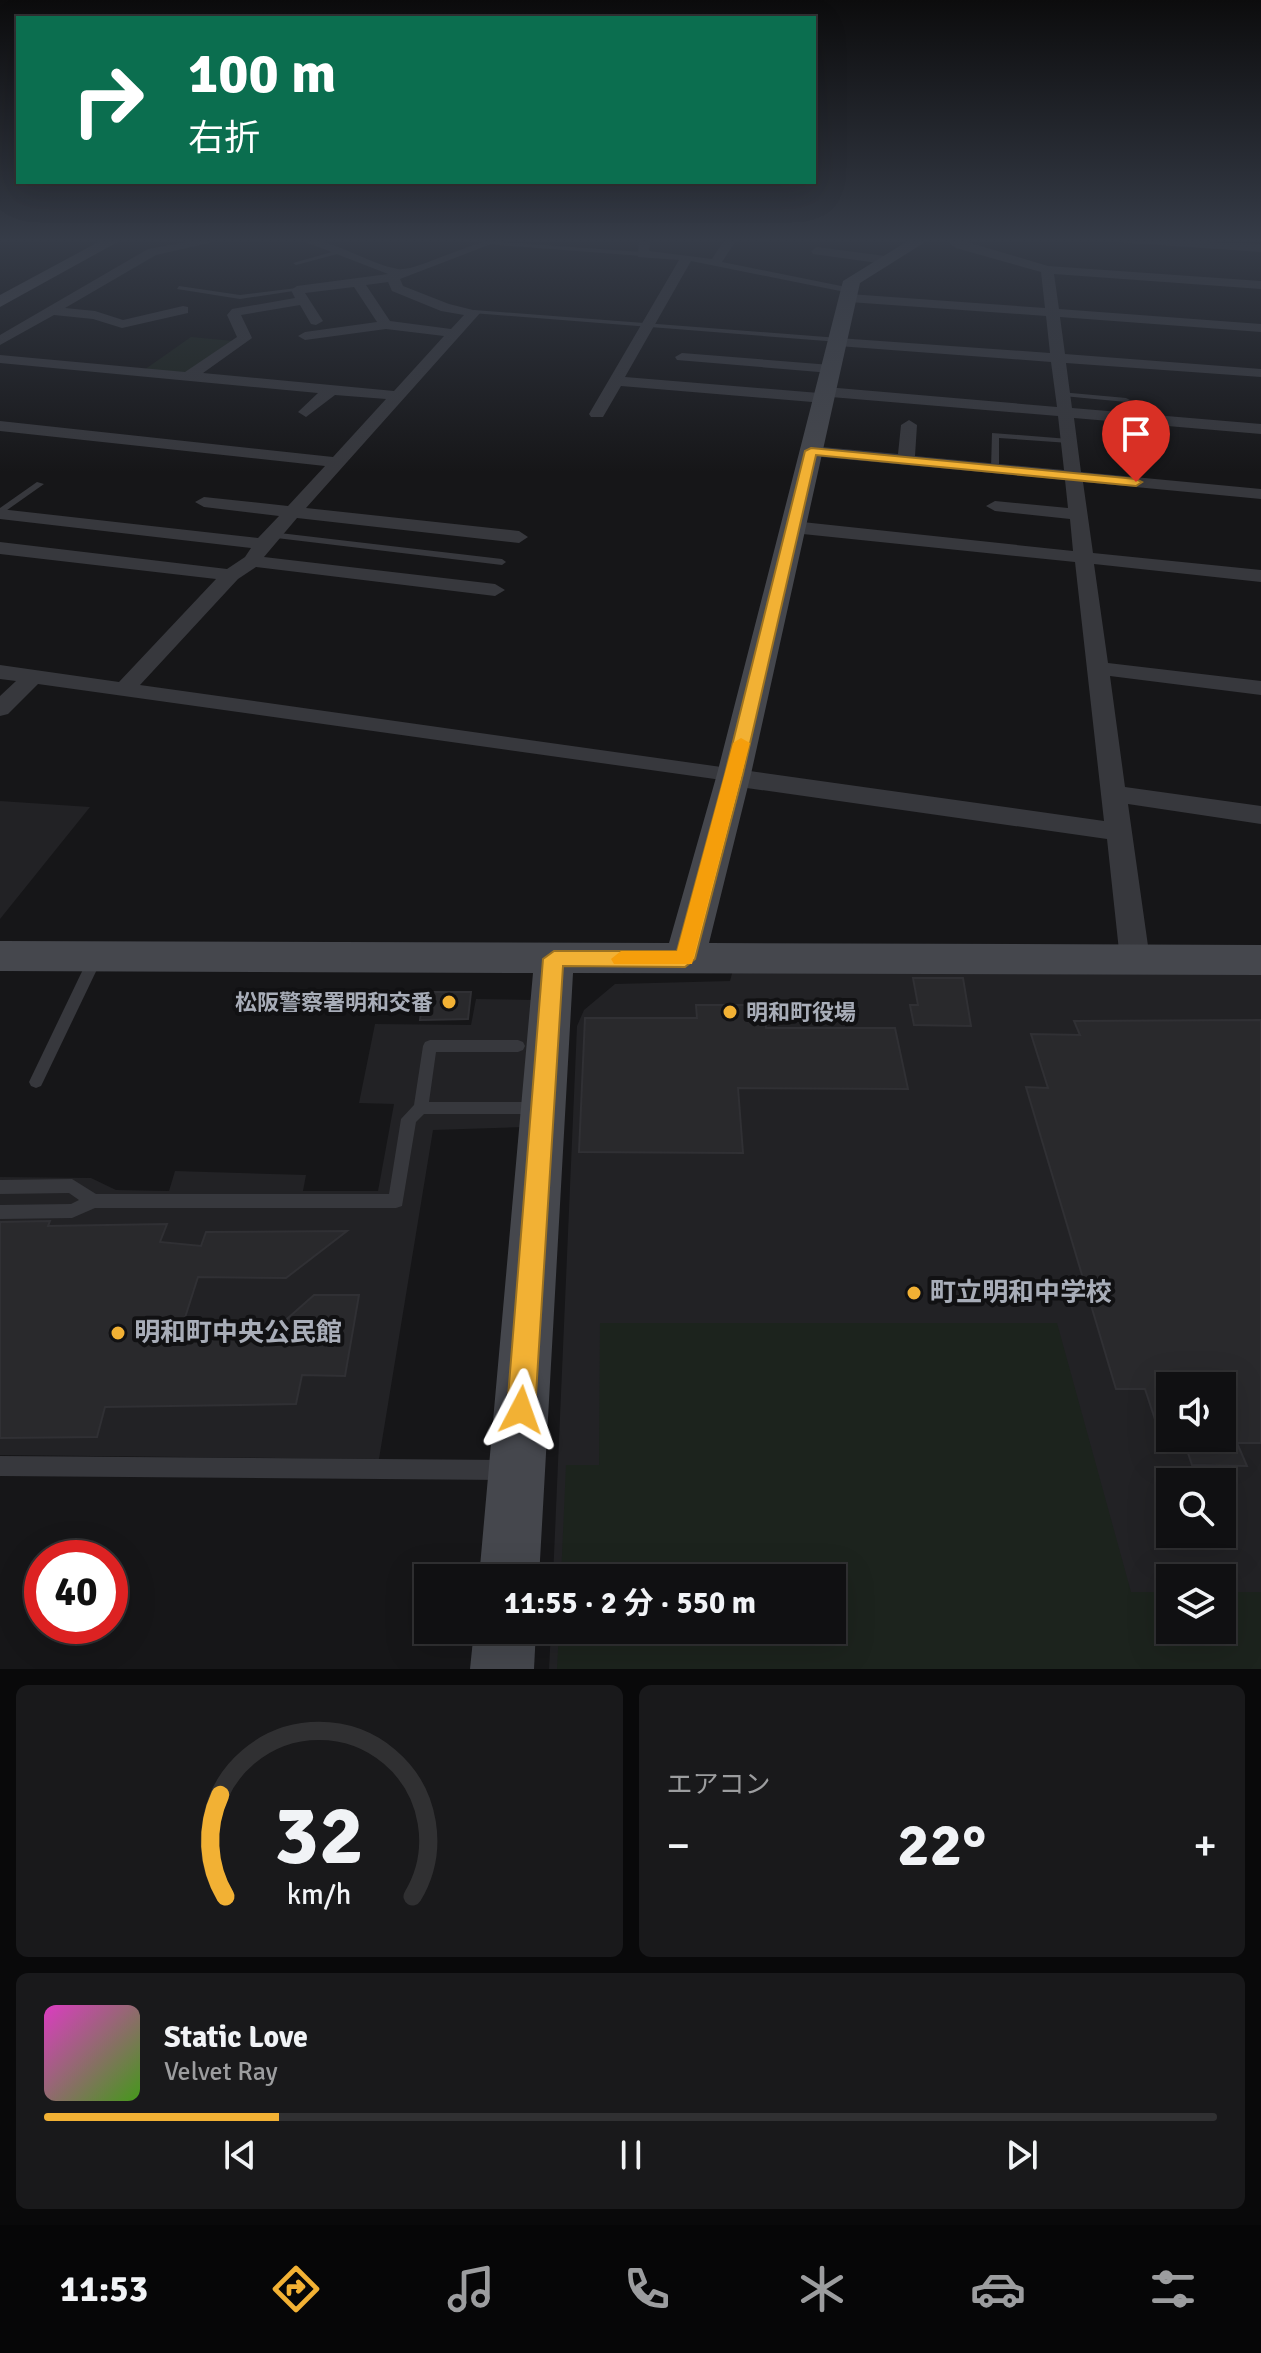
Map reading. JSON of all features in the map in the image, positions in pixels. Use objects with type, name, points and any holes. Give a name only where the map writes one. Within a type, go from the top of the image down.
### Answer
[{"type":"street","points":[[0,341],[41,317]]},
{"type":"street","points":[[101,317],[122,324],[153,317]]},
{"type":"street","points":[[189,376],[245,338],[235,317]]},
{"type":"street","points":[[313,317],[316,321]]},
{"type":"street","points":[[381,317],[386,325]]},
{"type":"street","points":[[124,689],[262,546],[469,317]]},
{"type":"street","points":[[597,414],[653,317]]},
{"type":"street","points":[[685,959],[734,776],[844,317]]},
{"type":"street","points":[[1054,317],[1135,960]]},
{"type":"street","points":[[1112,317],[1199,324],[1237,321],[1260,330]]},
{"type":"street","points":[[1196,317],[1199,324]]},
{"type":"street","points":[[305,336],[386,325],[453,333]]},
{"type":"street","points":[[701,343],[1058,358],[1261,373]]},
{"type":"street","points":[[682,357],[836,351]]},
{"type":"street","points":[[0,359],[400,396]]},
{"type":"street","points":[[614,381],[1066,412],[1261,429]]},
{"type":"street","points":[[306,412],[331,390]]},
{"type":"street","points":[[906,460],[909,425]]},
{"type":"street","points":[[0,426],[337,462]]},
{"type":"street","points":[[811,451],[1261,494]]},
{"type":"street","points":[[204,502],[519,537]]},
{"type":"street","points":[[995,506],[1078,514]]},
{"type":"street","points":[[0,513],[262,546],[495,590]]},
{"type":"street","points":[[793,527],[1261,576]]},
{"type":"street","points":[[0,548],[231,575]]},
{"type":"street","points":[[1099,668],[1261,688]]},
{"type":"street","points":[[0,672],[1119,832]]},
{"type":"street","points":[[0,709],[33,676]]},
{"type":"street","points":[[1114,794],[1261,815]]},
{"type":"street","points":[[0,956],[1261,960]]},
{"type":"street","points":[[510,1564],[554,959]]},
{"type":"street","points":[[502,1669],[504,1644]]},
{"type":"lane","points":[[539,317],[648,325],[836,351]]},
{"type":"lane","points":[[1063,394],[1126,400]]},
{"type":"lane","points":[[995,469],[995,435],[1069,441]]},
{"type":"lane","points":[[0,513],[40,484]]},
{"type":"lane","points":[[262,546],[502,562]]},
{"type":"lane","points":[[36,1082],[96,957]]},
{"type":"lane","points":[[0,1212],[72,1211],[94,1201],[396,1201],[409,1119],[421,1108],[430,1046],[518,1046]]},
{"type":"lane","points":[[421,1108],[542,1108]]},
{"type":"lane","points":[[0,1187],[72,1186],[94,1201]]},
{"type":"lane","points":[[0,1466],[517,1470]]},
{"type":"shaded area","points":[[191,337],[234,341],[185,374],[144,370]]},
{"type":"shaded area","points":[[0,801],[90,807],[0,919]]},
{"type":"shaded area","name":"町立明和中学校","points":[[733,970],[1261,971],[1261,1669],[549,1669],[550,1644],[846,1644],[846,1564],[554,1564],[577,1026],[584,1010],[615,984],[730,981]]},
{"type":"shaded area","points":[[476,999],[535,1000],[525,1127],[433,1130],[379,1459],[0,1455],[0,1177],[91,1178],[116,1190],[169,1191],[175,1171],[306,1175],[303,1191],[378,1191],[394,1104],[359,1103],[375,1024],[471,1025]]},
{"type":"shaded area","points":[[600,1323],[1057,1323],[1131,1592],[1156,1592],[1156,1644],[1236,1644],[1236,1592],[1261,1592],[1261,1669],[557,1669],[558,1644],[846,1644],[846,1564],[562,1564],[566,1465],[599,1465]]},
{"type":"building","points":[[913,978],[963,978],[971,1026],[914,1025],[910,1005],[918,1005]]},
{"type":"building","points":[[424,992],[471,992],[468,1019],[420,1020]]},
{"type":"building","points":[[696,1005],[764,1005],[766,1028],[895,1028],[908,1089],[738,1088],[743,1153],[579,1152],[585,1018],[697,1018]]},
{"type":"building","points":[[1261,1020],[1261,1443],[1237,1443],[1247,1466],[1192,1465],[1188,1452],[1236,1452],[1236,1372],[1156,1372],[1156,1423],[1145,1389],[1116,1389],[1026,1087],[1048,1088],[1031,1034],[1080,1035],[1074,1021]]},
{"type":"building","name":"明和町中央公民館","points":[[50,1221],[48,1226],[167,1224],[160,1242],[201,1246],[206,1232],[347,1231],[286,1278],[198,1277],[182,1327],[224,1328],[221,1337],[262,1341],[314,1295],[359,1295],[345,1376],[302,1375],[296,1404],[105,1407],[97,1437],[0,1438],[0,1222]]},
{"type":"slow traffic","points":[[621,959],[685,959],[741,743]]},
{"type":"place","name":"松阪警察署明和交番","points":[[449,1002]]},
{"type":"place","name":"明和町役場","points":[[730,1012]]},
{"type":"place","name":"町立明和中学校","points":[[914,1293]]},
{"type":"place","name":"明和町中央公民館","points":[[118,1333]]},
{"type":"route","points":[[521,1410],[554,959],[685,959],[734,774],[811,451],[1136,482]]}]
